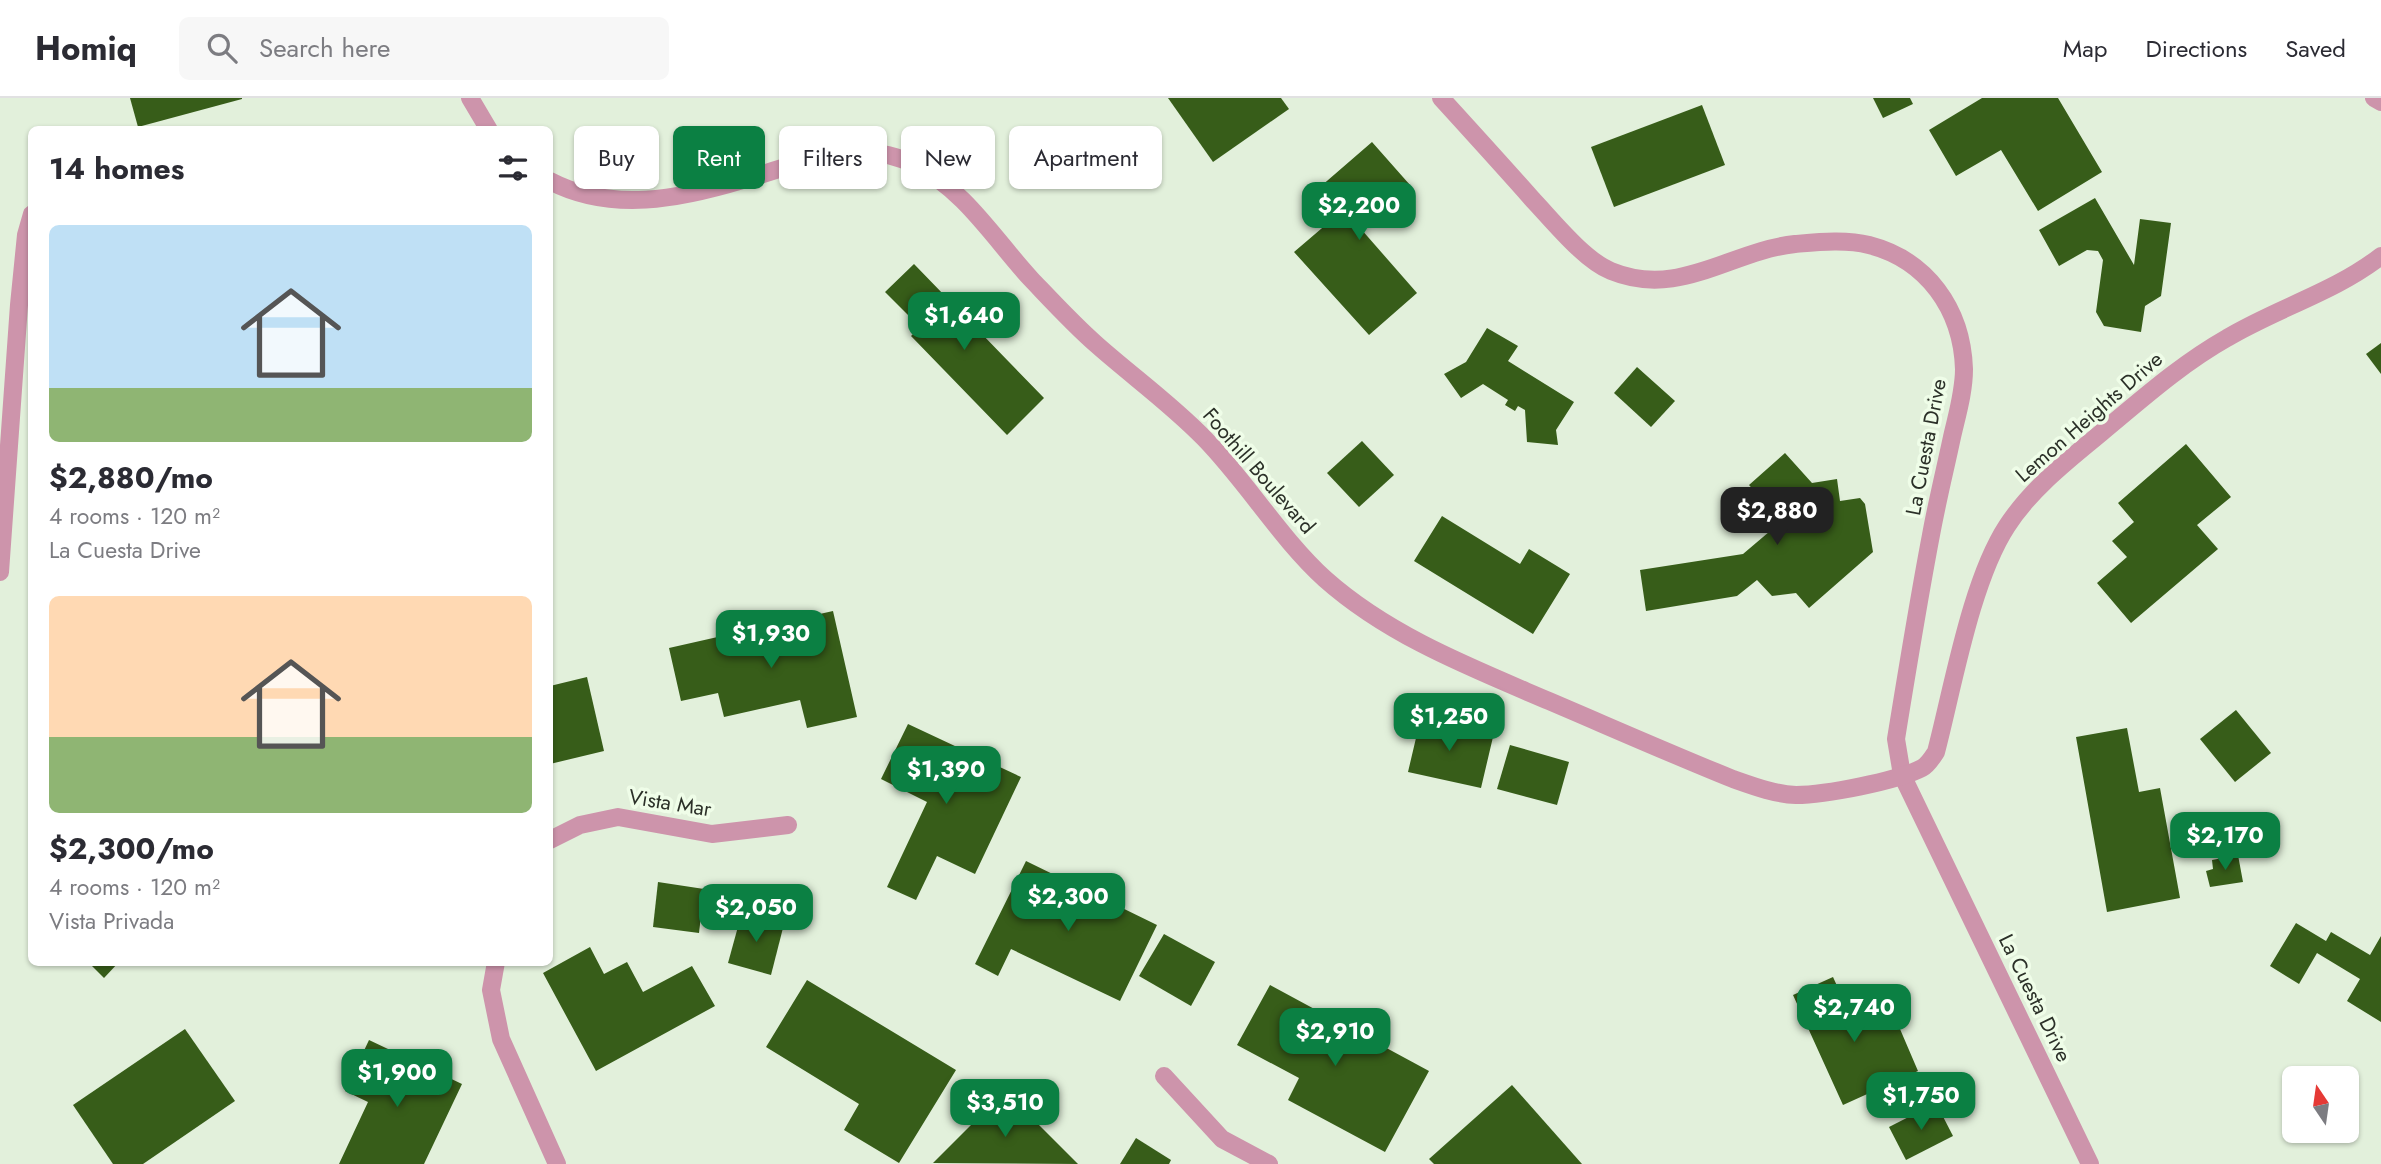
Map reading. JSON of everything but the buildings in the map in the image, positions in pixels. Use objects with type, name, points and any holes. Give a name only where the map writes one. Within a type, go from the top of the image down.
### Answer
[{"type":"street","points":[[470,98],[487,126]]},
{"type":"street","name":"La Cuesta Drive","points":[[1441,98],[1570,240],[1608,270],[1641,280],[1673,280],[1791,244],[1868,244],[1900,257],[1924,272],[1943,294],[1957,328],[1964,371],[1961,399],[1931,535],[1896,738],[1902,775],[2090,1164]]},
{"type":"street","points":[[2374,98],[2381,102]]},
{"type":"street","name":"Foothill Boulevard","points":[[553,182],[585,195],[616,201],[649,200],[690,194],[848,151],[864,150],[903,159],[919,166],[951,190],[1093,342],[1202,436],[1324,577],[1382,622],[1494,677],[1678,757],[1770,791],[1795,795],[1828,792],[1902,775]]},
{"type":"street","points":[[0,572],[19,305],[28,227]]},
{"type":"street","name":"Lemon Heights Drive","points":[[1902,775],[1925,767],[1936,752],[1978,593],[2006,526],[2026,501],[2068,461],[2193,357],[2245,327],[2324,291],[2381,256]]},
{"type":"street","points":[[0,304],[19,305]]},
{"type":"street","name":"Vista Mar","points":[[553,838],[580,825],[618,817],[712,834],[788,825]]},
{"type":"street","points":[[495,966],[491,990],[501,1039],[557,1164]]},
{"type":"street","points":[[1164,1076],[1222,1139],[1269,1164]]}]
